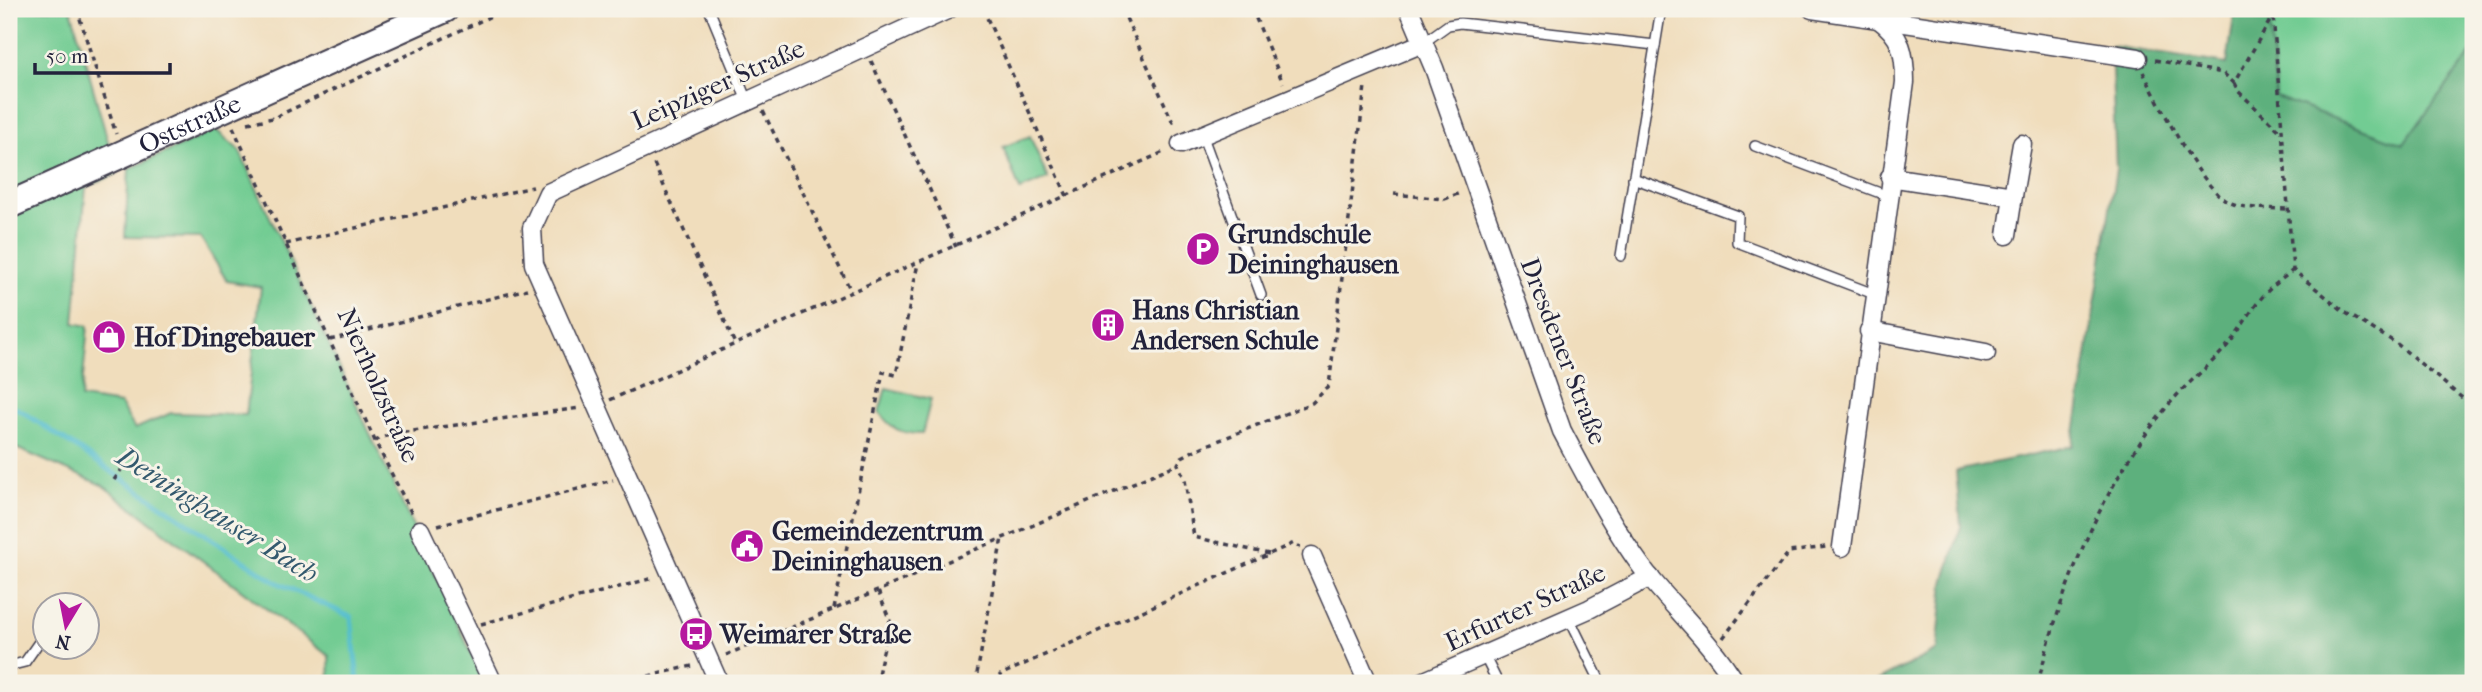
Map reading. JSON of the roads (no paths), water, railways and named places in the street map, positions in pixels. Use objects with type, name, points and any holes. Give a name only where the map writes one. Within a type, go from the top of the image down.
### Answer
[{"type":"main road","name":"Oststraße","points":[[9,205],[122,155],[227,117],[445,9]]},
{"type":"street","name":"Leipziger Straße","points":[[719,683],[542,285],[534,264],[532,228],[548,193],[646,145],[949,9]]},
{"type":"street","name":"Dresdener Straße","points":[[1409,9],[1476,187],[1562,431],[1650,577],[1715,649],[1736,683]]},
{"type":"street","points":[[1812,9],[2138,58]]},
{"type":"street","points":[[1842,547],[1874,294],[1905,82],[1905,59],[1900,40],[1877,18]]},
{"type":"street","points":[[1181,144],[1423,43]]},
{"type":"street","points":[[2007,235],[2022,144]]},
{"type":"street","points":[[1890,177],[2013,196]]},
{"type":"street","points":[[1869,331],[1986,353]]},
{"type":"street","points":[[420,530],[493,683]]},
{"type":"street","points":[[1312,556],[1368,683]]},
{"type":"street","name":"Erfurter Straße","points":[[1420,683],[1569,618],[1650,577]]},
{"type":"lane","points":[[709,9],[751,99]]},
{"type":"lane","points":[[1621,256],[1661,9]]},
{"type":"lane","points":[[1423,43],[1448,25],[1460,23],[1655,45]]},
{"type":"lane","points":[[1203,137],[1261,295]]},
{"type":"lane","points":[[1755,146],[1888,197]]},
{"type":"lane","points":[[1633,178],[1738,216],[1737,242],[1874,294]]},
{"type":"lane","points":[[1569,618],[1601,683]]},
{"type":"lane","points":[[9,666],[25,662],[32,652]]},
{"type":"lane","points":[[1484,655],[1498,683]]},
{"type":"waterway","name":"Deininghauser Bach","points":[[9,406],[20,410],[274,581],[351,617],[358,683]]},
{"type":"place","name":"Grundschule Deininghausen","points":[[1203,249]]},
{"type":"place","name":"Hans Christian Andersen Schule","points":[[1108,325]]},
{"type":"place","name":"Hof Dingebauer","points":[[109,337]]},
{"type":"place","name":"Gemeindezentrum Deininghausen","points":[[747,546]]},
{"type":"place","name":"Weimarer Straße","points":[[696,634]]}]
